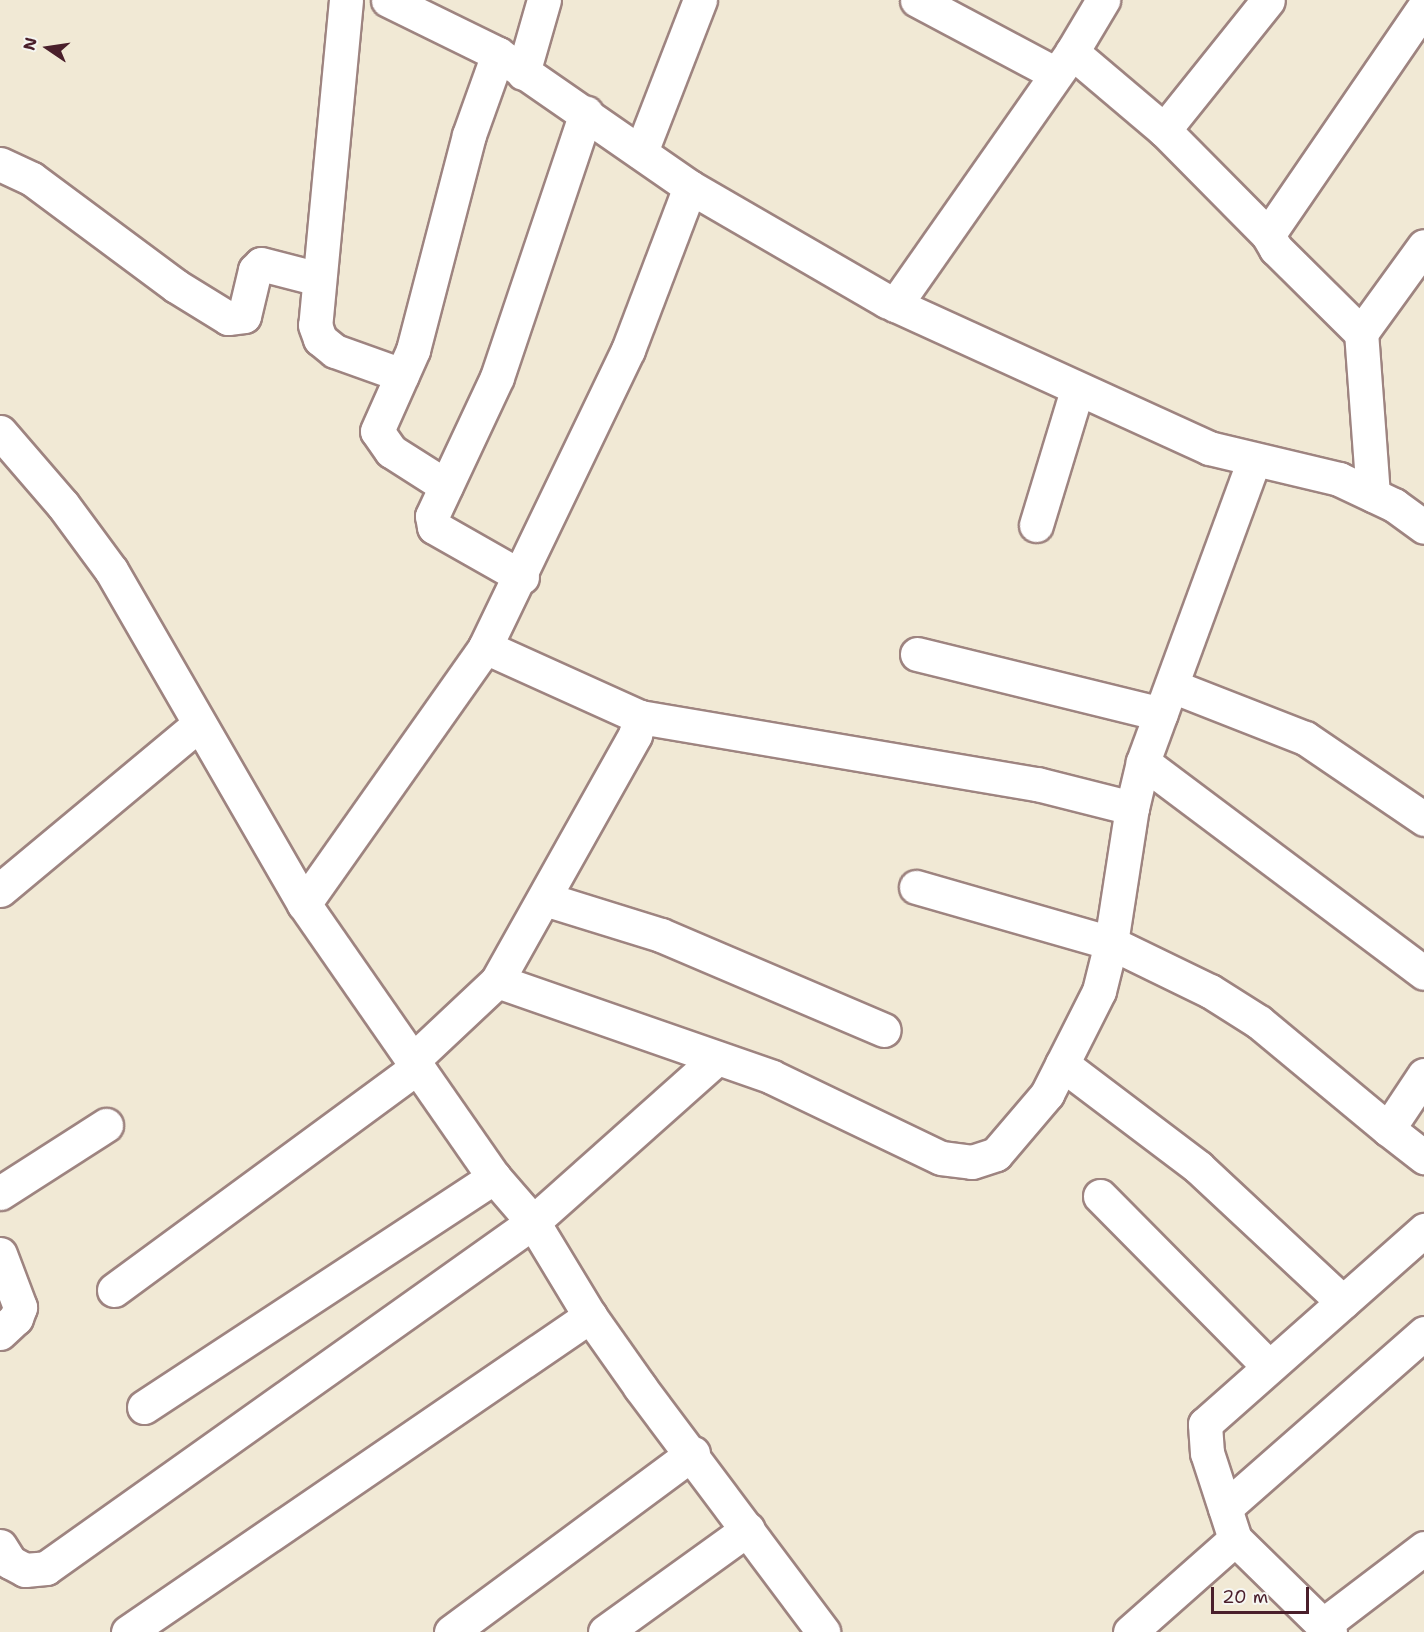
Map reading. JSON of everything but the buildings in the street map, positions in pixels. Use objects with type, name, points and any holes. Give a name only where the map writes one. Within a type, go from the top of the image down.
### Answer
[{"type":"street","points":[[346,0],[315,325],[320,339],[335,351],[402,375]]},
{"type":"street","points":[[388,0],[511,64],[586,113],[690,187],[895,305],[1077,390],[1209,448],[1339,479],[1373,495],[1424,526]]},
{"type":"street","points":[[446,486],[391,451],[380,440],[378,431],[402,375],[426,309],[468,135],[511,64],[544,0]]},
{"type":"street","points":[[641,152],[700,0]]},
{"type":"street","points":[[917,0],[1064,63],[1164,130],[1268,235],[1276,249],[1361,333]]},
{"type":"street","points":[[895,305],[1064,63],[1103,0]]},
{"type":"street","points":[[1164,130],[1268,0]]},
{"type":"street","points":[[1268,235],[1424,7]]},
{"type":"street","points":[[522,577],[434,527],[432,516],[497,377],[586,113]]},
{"type":"street","points":[[0,164],[32,179],[176,286],[228,318],[244,316],[255,270],[261,264],[319,279]]},
{"type":"street","points":[[304,904],[485,647],[522,577],[628,350],[690,187]]},
{"type":"street","points":[[1373,495],[1361,333],[1424,246]]},
{"type":"street","points":[[1036,525],[1077,390]]},
{"type":"street","points":[[0,432],[63,505],[111,570],[304,904],[494,1177],[533,1222],[590,1316],[823,1632]]},
{"type":"street","points":[[497,981],[772,1077],[941,1158],[972,1162],[996,1154],[1047,1094],[1099,991],[1111,943],[1132,808],[1143,762],[1254,460]]},
{"type":"street","points":[[485,647],[640,717],[1037,784],[1132,808]]},
{"type":"street","points":[[917,654],[1167,700],[1305,738],[1424,819]]},
{"type":"street","points":[[114,1290],[415,1063],[497,981],[635,735],[640,717]]},
{"type":"street","points":[[0,890],[198,724]]},
{"type":"street","points":[[1143,762],[1424,973]]},
{"type":"street","points":[[916,887],[1111,943],[1210,991],[1259,1022],[1424,1157]]},
{"type":"street","points":[[545,899],[661,934],[884,1030]]},
{"type":"street","points":[[0,1546],[10,1562],[25,1570],[46,1568],[533,1222],[717,1058]]},
{"type":"street","points":[[1062,1064],[1198,1167],[1342,1302]]},
{"type":"street","points":[[1388,1129],[1424,1075]]},
{"type":"street","points":[[0,1193],[106,1125]]},
{"type":"street","points":[[144,1407],[494,1177]]},
{"type":"street","points":[[1100,1196],[1269,1366]]},
{"type":"street","points":[[1424,1230],[1205,1424],[1206,1453],[1235,1539],[1327,1629],[1424,1548]]},
{"type":"street","points":[[0,1334],[16,1318],[20,1307],[3,1272]]},
{"type":"street","points":[[128,1632],[590,1316]]},
{"type":"street","points":[[1225,1508],[1424,1333]]},
{"type":"street","points":[[451,1632],[693,1453]]},
{"type":"street","points":[[605,1632],[748,1529]]},
{"type":"street","points":[[1131,1632],[1235,1539]]}]
